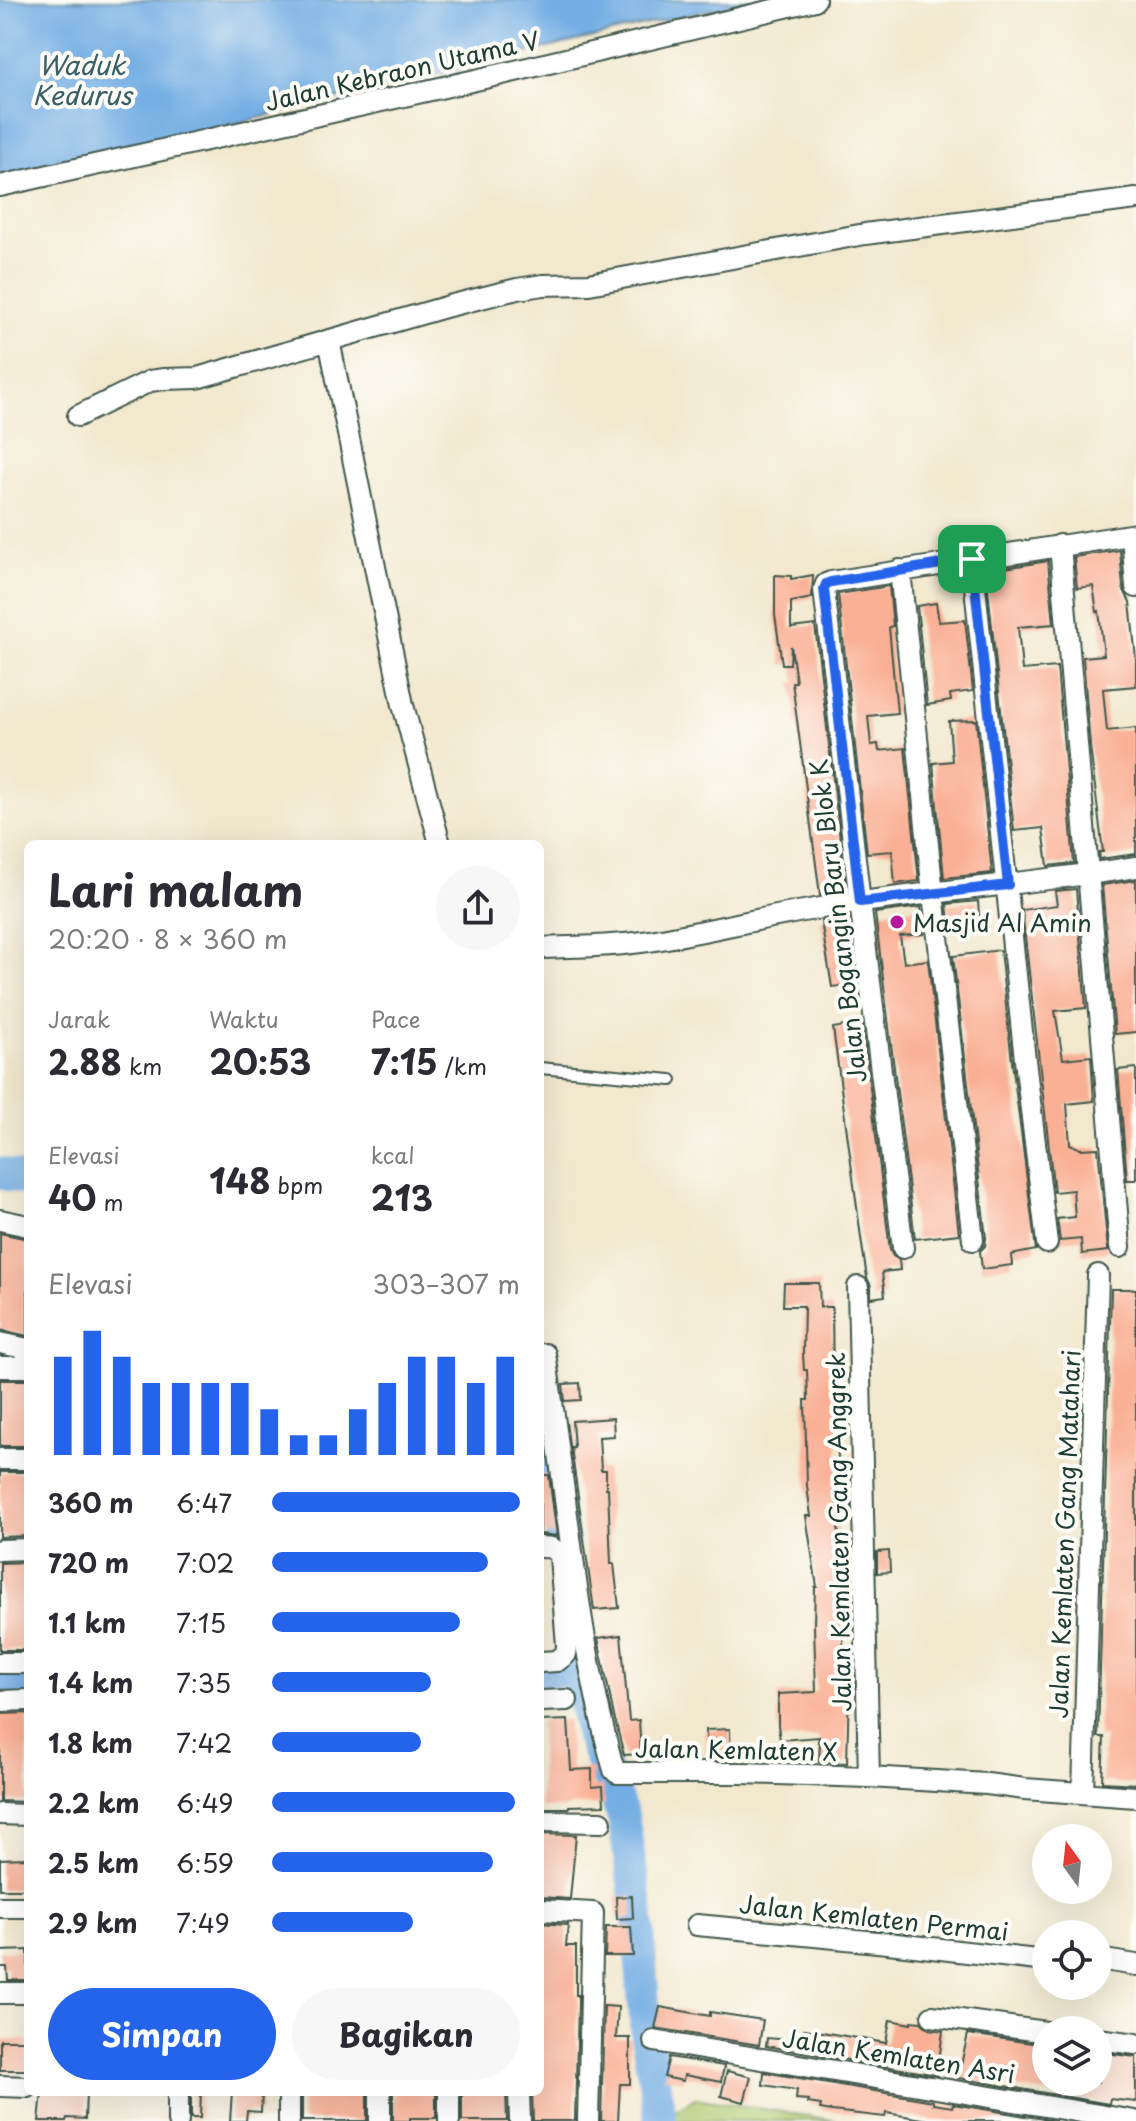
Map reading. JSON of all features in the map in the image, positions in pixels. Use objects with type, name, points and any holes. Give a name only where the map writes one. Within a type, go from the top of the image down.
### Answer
[{"type":"street","name":"Jalan Kebraon Utama V","points":[[0,186],[498,75],[815,0]]},
{"type":"street","points":[[78,416],[150,381],[197,378],[517,289],[589,284],[865,234],[1136,199]]},
{"type":"street","points":[[318,343],[403,705],[439,840]]},
{"type":"street","points":[[973,1240],[900,570],[1134,534],[1136,587]]},
{"type":"street","points":[[1060,545],[1120,1247]]},
{"type":"street","points":[[972,559],[1047,1243]]},
{"type":"street","name":"Jalan Bogangin Baru Blok K","points":[[900,570],[831,582],[824,589],[903,1248]]},
{"type":"street","points":[[544,948],[665,939],[765,917],[860,902],[1136,867]]},
{"type":"street","points":[[0,1220],[24,1225]]},
{"type":"street","name":"Jalan Kemlaten Gang Matahari","points":[[1083,1793],[1098,1275]]},
{"type":"street","name":"Jalan Kemlaten Gang Anggrek","points":[[858,1287],[869,1777]]},
{"type":"street","points":[[0,1343],[24,1348]]},
{"type":"street","name":"Jalan Kemlaten X","points":[[545,1354],[548,1459],[601,1723],[614,1770],[622,1773],[869,1777],[1136,1797]]},
{"type":"street","points":[[0,1367],[24,1367]]},
{"type":"street","points":[[0,1459],[24,1459]]},
{"type":"street","points":[[544,1662],[557,1661],[566,1654],[567,1646],[560,1556],[557,1550],[546,1547]]},
{"type":"street","points":[[0,1550],[24,1549]]},
{"type":"street","points":[[0,1663],[24,1663]]},
{"type":"street","points":[[0,1701],[24,1700]]},
{"type":"street","points":[[544,1701],[567,1700]]},
{"type":"street","points":[[0,1814],[24,1815]]},
{"type":"street","points":[[544,1821],[601,1822]]},
{"type":"street","points":[[0,1907],[24,1907]]},
{"type":"street","points":[[544,1910],[593,1913],[588,2121]]},
{"type":"street","name":"Jalan Kemlaten Permai","points":[[697,1925],[1032,1959]]},
{"type":"street","points":[[1112,1961],[1136,1965]]},
{"type":"street","points":[[0,1993],[24,1993]]},
{"type":"street","points":[[932,2016],[1032,2030]]},
{"type":"street","name":"Jalan Kemlaten Asri","points":[[654,2041],[1135,2121]]},
{"type":"street","points":[[1112,2041],[1136,2044]]},
{"type":"street","points":[[0,2086],[24,2087]]},
{"type":"street","points":[[178,2096],[178,2121]]},
{"type":"street","points":[[289,2096],[289,2121]]},
{"type":"street","points":[[380,2096],[380,2121]]},
{"type":"street","points":[[449,2096],[449,2121]]},
{"type":"street","points":[[519,2096],[520,2121]]},
{"type":"lane","points":[[544,1068],[671,1080]]},
{"type":"green space","points":[[695,2098],[839,2121],[672,2121],[670,2113]]},
{"type":"water","name":"Waduk Kedurus","points":[[0,0],[751,0],[0,181]]},
{"type":"building","points":[[1120,550],[1123,588],[1130,602],[1136,686],[1103,689],[1107,731],[1136,728],[1136,854],[1100,859],[1099,852],[1103,852],[1083,657],[1104,655],[1093,586],[1077,588],[1074,557]]},
{"type":"building","points":[[1048,561],[1054,624],[1018,627],[1022,670],[1057,667],[1074,863],[1048,866],[1043,828],[1014,831],[986,571]]},
{"type":"building","points":[[775,575],[791,576],[791,579],[813,575],[812,598],[791,602],[791,628],[815,625],[846,891],[820,895],[792,682],[796,682],[791,646],[790,664],[782,664],[775,615]]},
{"type":"building","points":[[889,586],[893,626],[889,627],[897,713],[868,716],[871,745],[878,744],[879,751],[905,748],[919,881],[895,884],[892,851],[867,853],[838,594]]},
{"type":"building","points":[[936,603],[939,622],[965,620],[973,691],[950,694],[951,701],[927,705],[917,606]]},
{"type":"building","points":[[976,720],[992,873],[944,878],[933,763],[952,761],[949,721]]},
{"type":"building","points":[[1136,880],[1136,1032],[1115,1034],[1102,885]]},
{"type":"building","points":[[1076,889],[1086,1008],[1055,1011],[1063,1059],[1091,1056],[1094,1101],[1067,1104],[1070,1144],[1080,1149],[1098,1148],[1108,1251],[1082,1254],[1081,1239],[1060,1241],[1057,1219],[1075,1217],[1073,1190],[1054,1192],[1022,910],[1057,905],[1055,891]]},
{"type":"building","points":[[978,901],[980,929],[950,931],[947,904]]},
{"type":"building","points":[[921,907],[924,934],[900,936],[904,963],[928,960],[959,1234],[915,1239],[875,913]]},
{"type":"building","points":[[849,917],[857,984],[832,987],[821,921]]},
{"type":"building","points":[[1000,950],[1036,1250],[1011,1255],[1012,1265],[982,1269],[980,1251],[985,1246],[986,1238],[953,956]]},
{"type":"building","points":[[862,1023],[890,1250],[899,1260],[900,1270],[882,1272],[885,1296],[871,1298],[833,1028]]},
{"type":"building","points":[[1136,1068],[1136,1180],[1127,1180],[1118,1070]]},
{"type":"building","points":[[0,1233],[24,1238],[24,1335],[0,1330]]},
{"type":"building","points":[[784,1283],[819,1283],[820,1307],[832,1307],[833,1380],[839,1380],[839,1490],[836,1490],[836,1508],[845,1618],[844,1688],[849,1688],[847,1763],[819,1762],[819,1737],[780,1740],[778,1725],[778,1694],[816,1692],[814,1625],[817,1587],[806,1516],[811,1516],[807,1486],[805,1400],[808,1400],[803,1354],[804,1306],[783,1306]]},
{"type":"building","points":[[1111,1289],[1136,1289],[1136,1784],[1102,1782],[1104,1737],[1098,1737]]},
{"type":"building","points":[[0,1380],[24,1380],[24,1446],[0,1446]]},
{"type":"building","points":[[580,1383],[581,1400],[565,1401],[563,1384]]},
{"type":"building","points":[[613,1418],[614,1436],[599,1437],[601,1470],[606,1470],[611,1564],[614,1564],[619,1608],[594,1610],[571,1447],[574,1447],[572,1421]]},
{"type":"building","points":[[0,1472],[24,1472],[24,1536],[0,1537]]},
{"type":"building","points":[[544,1475],[549,1475],[557,1536],[544,1534]]},
{"type":"building","points":[[889,1551],[890,1572],[877,1573],[877,1552]]},
{"type":"building","points":[[24,1562],[24,1650],[0,1650],[0,1563]]},
{"type":"building","points":[[621,1635],[629,1721],[639,1720],[641,1754],[624,1755],[598,1638]]},
{"type":"building","points":[[24,1713],[24,1802],[0,1801],[0,1714]]},
{"type":"building","points":[[568,1720],[571,1770],[592,1769],[592,1787],[603,1786],[604,1805],[544,1808],[544,1721]]},
{"type":"building","points":[[730,1729],[731,1759],[707,1760],[706,1730]]},
{"type":"building","points":[[544,1834],[576,1835],[570,1899],[544,1897]]},
{"type":"building","points":[[24,1858],[24,1889],[0,1889],[0,1859]]},
{"type":"building","points":[[632,1896],[633,1918],[617,1919],[616,1897]]},
{"type":"building","points":[[544,1923],[568,1925],[566,1946],[576,1946],[578,1995],[575,2121],[533,2121],[532,2096],[544,2096]]},
{"type":"building","points":[[606,1927],[631,1927],[633,1956],[605,1956]]},
{"type":"building","points":[[24,1950],[24,1980],[8,1980],[7,1967],[0,1967],[0,1951]]},
{"type":"building","points":[[604,2006],[618,2007],[616,2038],[630,2038],[630,2084],[620,2084],[618,2121],[601,2121]]},
{"type":"building","points":[[660,2007],[710,2016],[710,2012],[763,2020],[759,2045],[655,2028]]},
{"type":"building","points":[[890,2020],[911,2024],[911,2021],[921,2022],[929,2029],[943,2031],[937,2075],[766,2046],[767,2038],[802,2041],[804,2029],[886,2043]]},
{"type":"building","points":[[968,2034],[1032,2043],[1032,2091],[958,2078]]},
{"type":"building","points":[[0,2040],[24,2040],[24,2070],[0,2070]]},
{"type":"building","points":[[1112,2054],[1136,2057],[1136,2102],[1110,2099],[1109,2104],[1063,2096],[1112,2096]]},
{"type":"building","points":[[669,2057],[724,2066],[721,2082],[684,2075],[683,2081],[664,2077]]},
{"type":"building","points":[[727,2071],[751,2077],[744,2102],[721,2096]]},
{"type":"building","points":[[764,2072],[933,2101],[933,2104],[952,2107],[953,2104],[1056,2121],[935,2121],[886,2113],[885,2117],[820,2109],[821,2105],[808,2103],[809,2100],[796,2099],[797,2090],[763,2085]]},
{"type":"building","points":[[42,2096],[86,2096],[85,2119],[39,2121]]},
{"type":"building","points":[[191,2096],[201,2096],[200,2118],[191,2118]]},
{"type":"building","points":[[232,2096],[262,2096],[261,2112],[247,2111],[246,2121],[230,2121]]},
{"type":"building","points":[[302,2096],[367,2096],[367,2121],[302,2121]]},
{"type":"building","points":[[393,2096],[436,2096],[436,2118],[393,2121]]},
{"type":"building","points":[[462,2096],[506,2096],[507,2121],[462,2121]]},
{"type":"waterway","points":[[0,1173],[24,1179]]},
{"type":"waterway","points":[[544,1440],[563,1542]]},
{"type":"waterway","points":[[569,1616],[572,1656],[580,1671],[591,1735],[623,1816],[637,1906],[646,2034],[661,2121]]},
{"type":"waterway","points":[[544,1672],[580,1671]]},
{"type":"waterway","points":[[0,1679],[24,1679]]},
{"type":"place","name":"Masjid Al Amin","points":[[897,922]]},
{"type":"route","points":[[972,559],[1008,885],[860,902],[824,589],[831,582],[972,559]]}]
